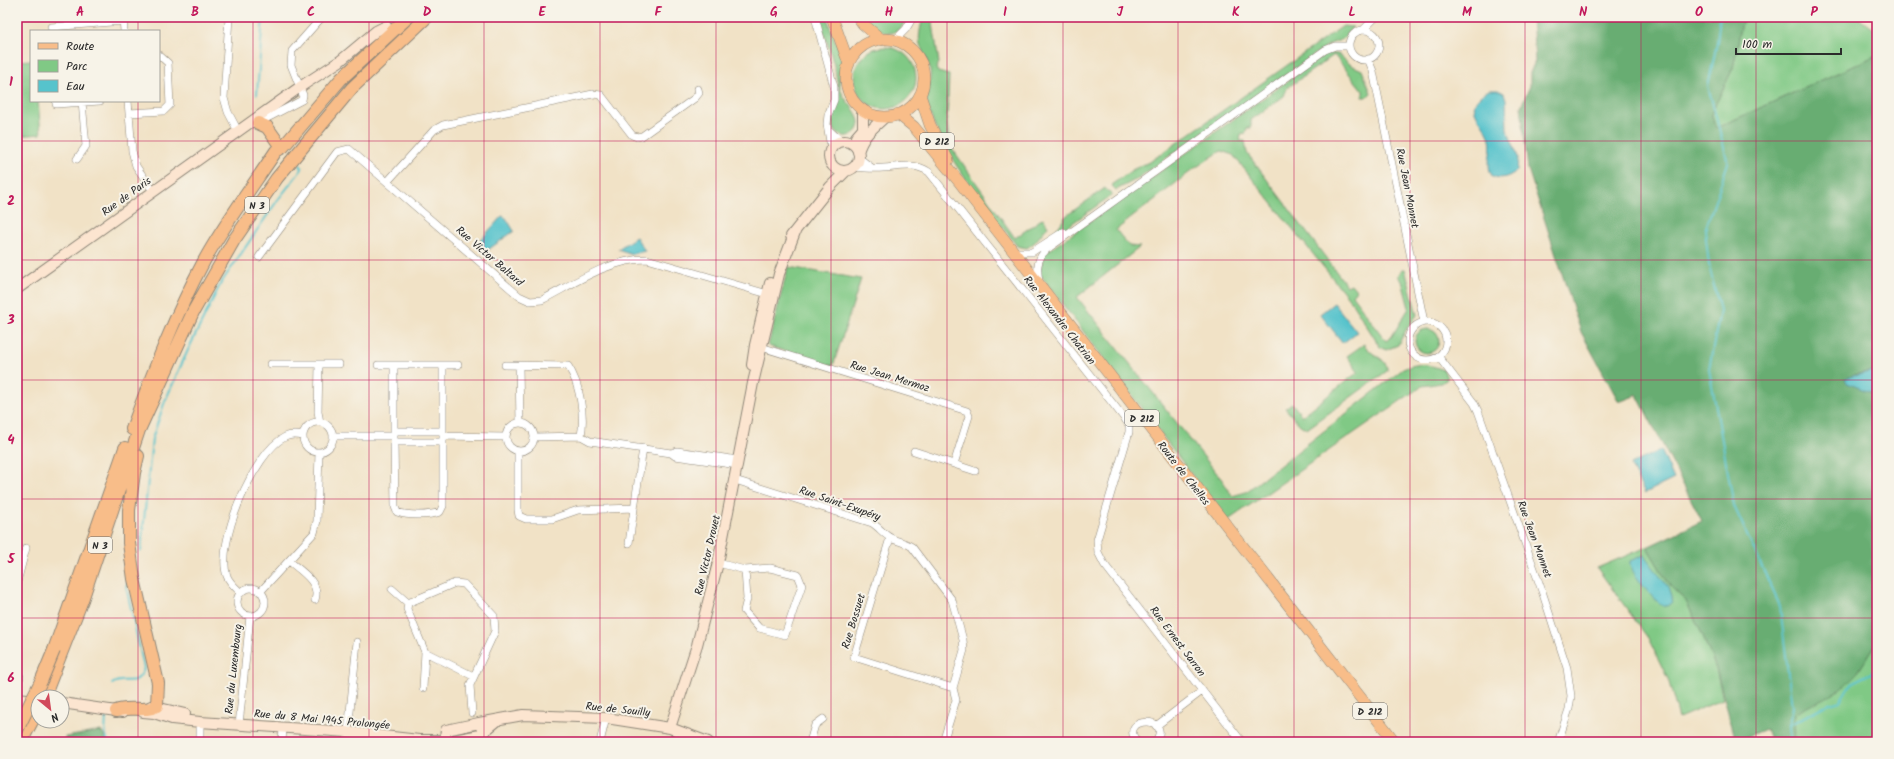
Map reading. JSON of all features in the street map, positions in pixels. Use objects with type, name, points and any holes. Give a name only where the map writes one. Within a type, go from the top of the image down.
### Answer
[{"type":"highway","points":[[254,123],[267,127],[278,148],[339,71],[397,17]]},
{"type":"highway","name":"N 3","points":[[46,689],[141,403],[178,312],[205,260],[278,148],[283,147],[341,79],[408,17]]},
{"type":"highway","name":"N 3","points":[[17,730],[42,679],[57,654],[139,430],[193,312],[254,209],[277,178],[336,106],[376,64],[428,17]]},
{"type":"highway","points":[[116,711],[124,708],[151,710],[157,706],[158,683],[134,578],[129,543],[129,510],[133,480],[141,444],[139,430]]},
{"type":"highway","points":[[21,742],[30,725]]},
{"type":"main road","points":[[832,17],[849,64]]},
{"type":"main road","points":[[858,17],[863,24],[882,40]]},
{"type":"main road","points":[[882,40],[894,41],[906,46],[920,60],[924,74],[920,94],[911,107],[898,114],[885,117],[877,116],[863,110],[852,99],[848,89],[846,74],[849,64],[860,49],[870,43],[882,40]]},
{"type":"main road","name":"Route de Chelles","points":[[920,94],[930,125],[961,184]]},
{"type":"main road","name":"Route de Chelles","points":[[898,114],[914,127],[961,184],[1040,288],[1394,742]]},
{"type":"street","points":[[229,17],[224,98],[228,112],[238,131]]},
{"type":"street","points":[[300,87],[290,65],[292,51],[322,17]]},
{"type":"street","points":[[815,17],[834,87],[834,100],[828,115],[828,130],[831,148],[836,144],[846,142],[857,136],[863,129],[863,110]]},
{"type":"street","points":[[894,41],[906,29],[913,17]]},
{"type":"street","points":[[1376,17],[1378,50],[1368,59],[1355,57],[1349,46],[1350,41],[1355,34],[1363,30],[1376,17]]},
{"type":"street","points":[[51,27],[123,19],[124,30]]},
{"type":"street","name":"Rue de Paris","points":[[17,289],[238,131],[254,123],[300,87],[340,61],[376,31],[386,26]]},
{"type":"street","points":[[1363,30],[1376,36]]},
{"type":"street","points":[[1012,251],[1032,252],[1043,246],[1325,50],[1335,46],[1349,46]]},
{"type":"street","points":[[129,113],[164,111],[170,106],[168,63],[160,56]]},
{"type":"street","name":"Rue Jean Monnet","points":[[1368,59],[1373,71],[1424,322]]},
{"type":"street","points":[[388,181],[434,130],[443,125],[593,94],[601,95],[632,135],[637,137],[642,136],[695,98],[700,93],[698,89]]},
{"type":"street","points":[[56,104],[82,102],[86,146],[78,159]]},
{"type":"street","points":[[128,102],[132,151],[136,166],[153,191]]},
{"type":"street","points":[[854,162],[861,141],[868,132],[885,117]]},
{"type":"street","points":[[828,130],[846,142],[853,144],[854,162]]},
{"type":"street","name":"Rue Victor Drouet","points":[[830,187],[834,167],[829,158],[831,148]]},
{"type":"street","name":"Rue Victor Baltard","points":[[259,257],[336,152],[350,149],[518,296],[530,302],[542,300],[610,265],[631,259],[647,259],[770,294]]},
{"type":"street","points":[[834,167],[854,162]]},
{"type":"street","name":"Rue Alexandre Chatrian","points":[[854,162],[872,168],[881,169],[909,165],[922,167],[929,172],[1125,419],[1129,432],[1097,540],[1098,552]]},
{"type":"street","name":"Rue Victor Drouet","points":[[670,728],[697,645],[718,563],[770,294],[795,232],[824,198],[830,187],[854,162]]},
{"type":"street","points":[[1040,288],[1037,268],[1041,256],[1157,168]]},
{"type":"street","points":[[1424,322],[1435,324],[1443,332],[1446,342],[1438,356],[1424,359],[1416,356],[1410,349],[1408,339],[1413,328],[1424,322]]},
{"type":"street","name":"Rue Jean Mermoz","points":[[759,346],[967,411],[969,416],[954,464]]},
{"type":"street","name":"Rue Jean Monnet","points":[[1438,356],[1474,403],[1478,411],[1542,590],[1567,668],[1571,696],[1569,709],[1558,742]]},
{"type":"street","points":[[271,364],[339,364]]},
{"type":"street","points":[[319,365],[318,412],[320,422]]},
{"type":"street","points":[[378,365],[458,365]]},
{"type":"street","points":[[394,365],[395,507],[397,512],[402,514],[434,514],[440,512],[443,506],[443,365]]},
{"type":"street","points":[[505,365],[568,366],[574,376],[583,421],[581,436]]},
{"type":"street","points":[[519,366],[520,423]]},
{"type":"street","points":[[320,422],[329,427],[333,436],[331,445],[319,452],[310,449],[304,441],[307,427],[311,424],[320,422]]},
{"type":"street","points":[[506,437],[512,426],[520,423],[529,426],[535,436]]},
{"type":"street","points":[[240,593],[227,577],[225,567],[230,533],[238,502],[249,479],[263,458],[277,442],[287,436],[304,436]]},
{"type":"street","points":[[333,436],[506,437]]},
{"type":"street","points":[[394,436],[443,436]]},
{"type":"street","points":[[506,437],[511,448],[518,452],[530,448],[535,436]]},
{"type":"street","points":[[535,436],[581,436],[590,441],[671,453],[676,450],[738,463]]},
{"type":"street","points":[[629,543],[643,448]]},
{"type":"street","points":[[914,451],[975,470]]},
{"type":"street","points":[[260,592],[314,533],[317,521],[319,452]]},
{"type":"street","points":[[518,452],[519,516],[526,519],[552,519],[578,510],[592,508],[634,508]]},
{"type":"street","name":"Rue Saint-Exupéry","points":[[735,480],[872,523],[881,528],[890,538],[907,543],[912,547],[952,600],[956,608],[964,650],[953,688],[956,700],[943,742]]},
{"type":"street","name":"Rue Bossuet","points":[[890,538],[854,657],[953,688]]},
{"type":"street","points":[[17,582],[26,548]]},
{"type":"street","name":"Rue Ernest Sarron","points":[[1098,552],[1104,564],[1242,742]]},
{"type":"street","points":[[289,561],[316,585],[318,593],[315,600]]},
{"type":"street","points":[[718,563],[745,570],[770,568],[798,575],[802,585],[785,635],[759,628],[744,611],[747,599],[745,570]]},
{"type":"street","points":[[408,603],[455,583],[464,584],[494,616],[495,631],[470,685],[476,721]]},
{"type":"street","points":[[248,588],[260,592],[264,600],[262,610],[254,615],[245,615],[239,609],[237,600],[240,593],[248,588]]},
{"type":"street","points":[[392,589],[408,603],[408,609],[425,652],[423,688]]},
{"type":"street","name":"Rue du Luxembourg","points":[[239,725],[250,616]]},
{"type":"street","points":[[348,732],[357,642]]},
{"type":"street","points":[[425,652],[473,676]]},
{"type":"street","points":[[1156,726],[1202,690]]},
{"type":"street","name":"Rue du 8 Mai 1945 Prolongée","points":[[70,704],[116,711],[154,713],[172,719],[200,722],[348,732],[428,740]]},
{"type":"street","name":"Rue du 8 Mai 1945 Prolongée","points":[[82,705],[157,706],[174,712],[202,717],[214,722]]},
{"type":"street","name":"Rue de Souilly","points":[[428,740],[448,738],[476,721],[498,720],[523,715],[606,718],[670,728],[708,742]]},
{"type":"street","points":[[600,742],[606,718]]},
{"type":"street","points":[[810,742],[815,725],[823,719]]},
{"type":"street","points":[[1137,742],[1134,732],[1137,724],[1149,721],[1156,726],[1158,733],[1155,742]]},
{"type":"street","points":[[200,722],[200,742]]},
{"type":"street","points":[[282,742],[283,728]]},
{"type":"green space","points":[[819,17],[828,17],[830,28],[841,57],[839,83],[841,91],[858,118],[858,127],[850,136],[837,133],[832,125],[838,96],[836,72]]},
{"type":"green space","points":[[861,17],[908,17],[903,25],[897,30],[892,33],[886,33],[879,31]]},
{"type":"green space","points":[[923,17],[932,17],[939,63],[936,68],[938,72],[949,75],[947,121],[949,144],[1015,238],[1043,218],[1048,226],[1035,242],[1027,248],[1017,246],[965,178],[941,140],[927,103],[930,70],[919,40]]},
{"type":"green space","points":[[1532,17],[1743,17],[1733,68],[1711,114],[1716,128],[1877,55],[1877,370],[1853,375],[1847,383],[1877,395],[1877,642],[1858,672],[1841,689],[1794,714],[1795,742],[1771,742],[1766,729],[1736,741],[1716,669],[1703,636],[1686,601],[1670,586],[1647,547],[1702,521],[1637,395],[1619,402],[1581,332],[1528,169],[1521,106],[1530,86],[1530,73],[1535,61]]},
{"type":"green space","points":[[1743,17],[1857,17],[1877,32],[1877,55],[1716,128],[1711,114],[1733,68]]},
{"type":"green space","points":[[1343,26],[1353,27],[1343,39],[1330,44],[1135,180],[1116,190],[1111,185],[1132,170],[1151,161]]},
{"type":"green space","points":[[879,47],[891,47],[907,56],[914,66],[916,78],[914,90],[907,100],[891,109],[879,109],[868,104],[859,95],[854,84],[854,72],[859,61],[868,52]]},
{"type":"green space","points":[[1327,53],[1338,54],[1351,65],[1362,70],[1371,93],[1367,97],[1363,97],[1363,91],[1334,55],[1287,88],[1284,96],[1251,120],[1251,128],[1247,128],[1245,134],[1241,135],[1240,141],[1245,141],[1247,153],[1347,286],[1351,284],[1356,290],[1352,295],[1386,341],[1392,336],[1409,308],[1402,281],[1398,276],[1402,269],[1405,269],[1417,315],[1406,330],[1398,345],[1386,350],[1380,347],[1351,301],[1233,155],[1221,151],[1195,168],[1116,230],[1129,246],[1140,247],[1077,297],[1223,481],[1232,496],[1246,492],[1403,369],[1414,365],[1424,365],[1433,366],[1444,370],[1447,379],[1442,383],[1422,386],[1227,521],[1039,273],[1044,254]]},
{"type":"green space","points":[[30,60],[30,102],[38,102],[41,134],[17,136],[17,61]]},
{"type":"green space","points":[[1105,188],[1112,195],[1050,239],[1066,216]]},
{"type":"green space","points":[[788,267],[861,279],[833,366],[768,346]]},
{"type":"green space","points":[[1427,329],[1436,332],[1439,341],[1436,350],[1427,353],[1418,350],[1415,341],[1418,332]]},
{"type":"green space","points":[[1364,344],[1371,352],[1385,363],[1387,366],[1387,371],[1307,429],[1300,425],[1285,408],[1292,403],[1302,416],[1358,372],[1347,356]]},
{"type":"green space","points":[[1647,547],[1670,586],[1686,601],[1703,636],[1716,669],[1723,699],[1679,718],[1668,679],[1648,638],[1597,568]]},
{"type":"green space","points":[[1877,642],[1876,742],[1795,742],[1793,714],[1815,702],[1858,672]]},
{"type":"green space","points":[[101,731],[108,742],[66,742],[65,737]]},
{"type":"water","points":[[1489,90],[1498,90],[1504,93],[1506,99],[1507,129],[1518,157],[1517,171],[1502,178],[1492,176],[1490,171],[1490,139],[1474,108],[1475,102],[1480,96]]},
{"type":"water","points":[[502,216],[506,218],[514,231],[485,252],[477,244]]},
{"type":"water","points":[[636,237],[645,251],[632,254],[618,249]]},
{"type":"water","points":[[1334,303],[1357,332],[1343,343],[1320,314]]},
{"type":"water","points":[[1877,370],[1877,395],[1847,383],[1845,378]]},
{"type":"water","points":[[1661,450],[1674,479],[1645,493],[1630,465]]},
{"type":"water","points":[[1644,555],[1668,587],[1673,602],[1668,606],[1663,605],[1652,597],[1636,577],[1630,566],[1630,561]]},
{"type":"waterway","points":[[257,94],[263,17]]},
{"type":"waterway","points":[[1720,17],[1717,43],[1708,86],[1728,163],[1705,230],[1709,265],[1720,311],[1709,369],[1734,506],[1780,606],[1792,707],[1789,725],[1790,742]]},
{"type":"waterway","points":[[141,551],[152,439],[165,401],[221,283],[277,201],[302,169],[300,165]]},
{"type":"waterway","points":[[112,684],[121,681],[138,679],[144,668],[126,586],[128,582]]},
{"type":"waterway","points":[[1789,725],[1824,706],[1840,701],[1851,683],[1877,670]]},
{"type":"waterway","points":[[106,716],[105,733],[108,742]]}]
